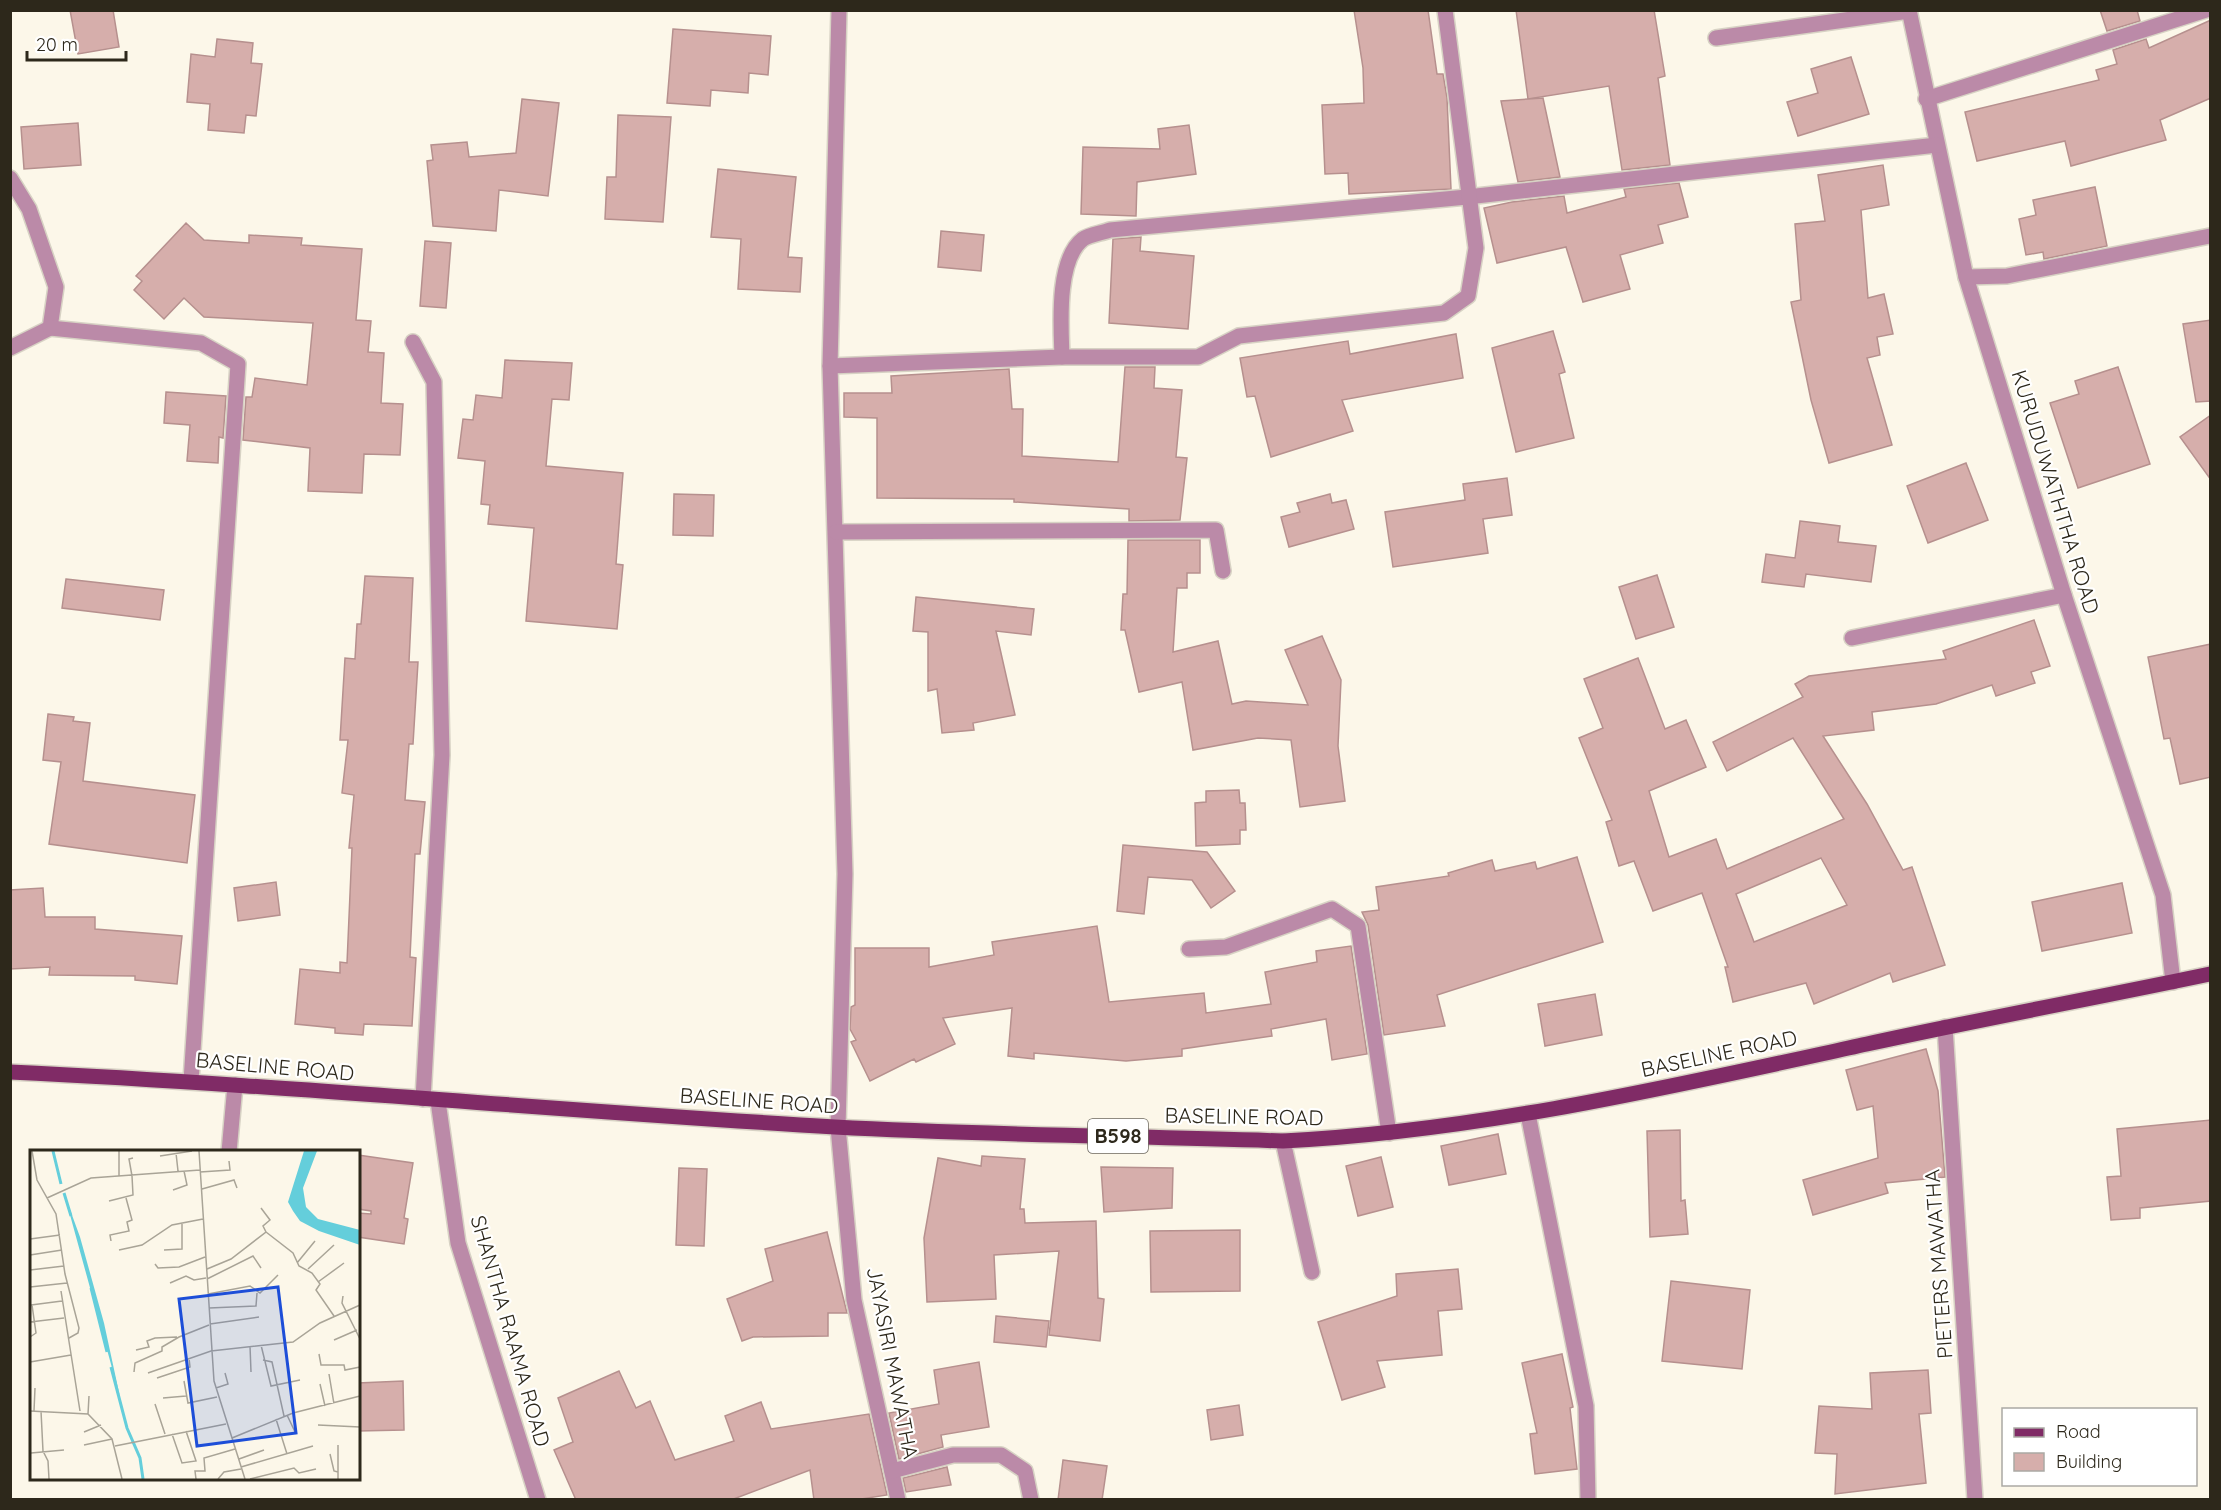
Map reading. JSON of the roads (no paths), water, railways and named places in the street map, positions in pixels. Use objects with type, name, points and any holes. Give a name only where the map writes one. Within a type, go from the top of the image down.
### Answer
[{"type":"main road","name":"BASELINE ROAD","points":[[10,1072],[191,1081],[430,1100],[838,1127],[1283,1141],[1389,1133],[1528,1114],[1691,1082],[1945,1026],[2211,974]]},
{"type":"street","name":"JAYASIRI MAWATHA","points":[[839,10],[830,366],[845,874],[838,1127],[854,1300],[898,1500]]},
{"type":"street","points":[[830,366],[1062,357],[1198,357],[1239,336],[1444,313],[1468,296],[1476,248],[1467,197],[1445,10]]},
{"type":"street","points":[[1926,99],[2206,10]]},
{"type":"street","points":[[1716,38],[1909,11]]},
{"type":"street","name":"KURUDUWATHTHA ROAD","points":[[1909,11],[1926,99],[1966,277],[2064,595],[2163,896],[2173,982]]},
{"type":"street","points":[[1062,357],[1061,322],[1066,262],[1083,239],[1110,230],[1467,197],[1937,145]]},
{"type":"street","points":[[10,178],[29,209],[56,287],[50,328]]},
{"type":"street","points":[[1966,277],[2007,276],[2211,236]]},
{"type":"street","points":[[10,348],[50,328],[201,343],[238,364],[191,1081]]},
{"type":"street","name":"SHANTHA RAAMA ROAD","points":[[413,342],[434,381],[442,743],[430,1100],[458,1243],[538,1500]]},
{"type":"street","points":[[836,532],[1216,530],[1223,571]]},
{"type":"street","points":[[1852,638],[2064,595]]},
{"type":"street","points":[[1190,949],[1226,947],[1332,909],[1358,926],[1389,1133]]},
{"type":"street","name":"PIETERS MAWATHA","points":[[1945,1026],[1975,1500]]},
{"type":"street","points":[[229,1150],[236,1085]]},
{"type":"street","points":[[1528,1114],[1586,1407],[1588,1500]]},
{"type":"street","points":[[1283,1141],[1312,1272]]},
{"type":"street","points":[[891,1471],[953,1455],[1001,1455],[1025,1471],[1031,1500]]}]
